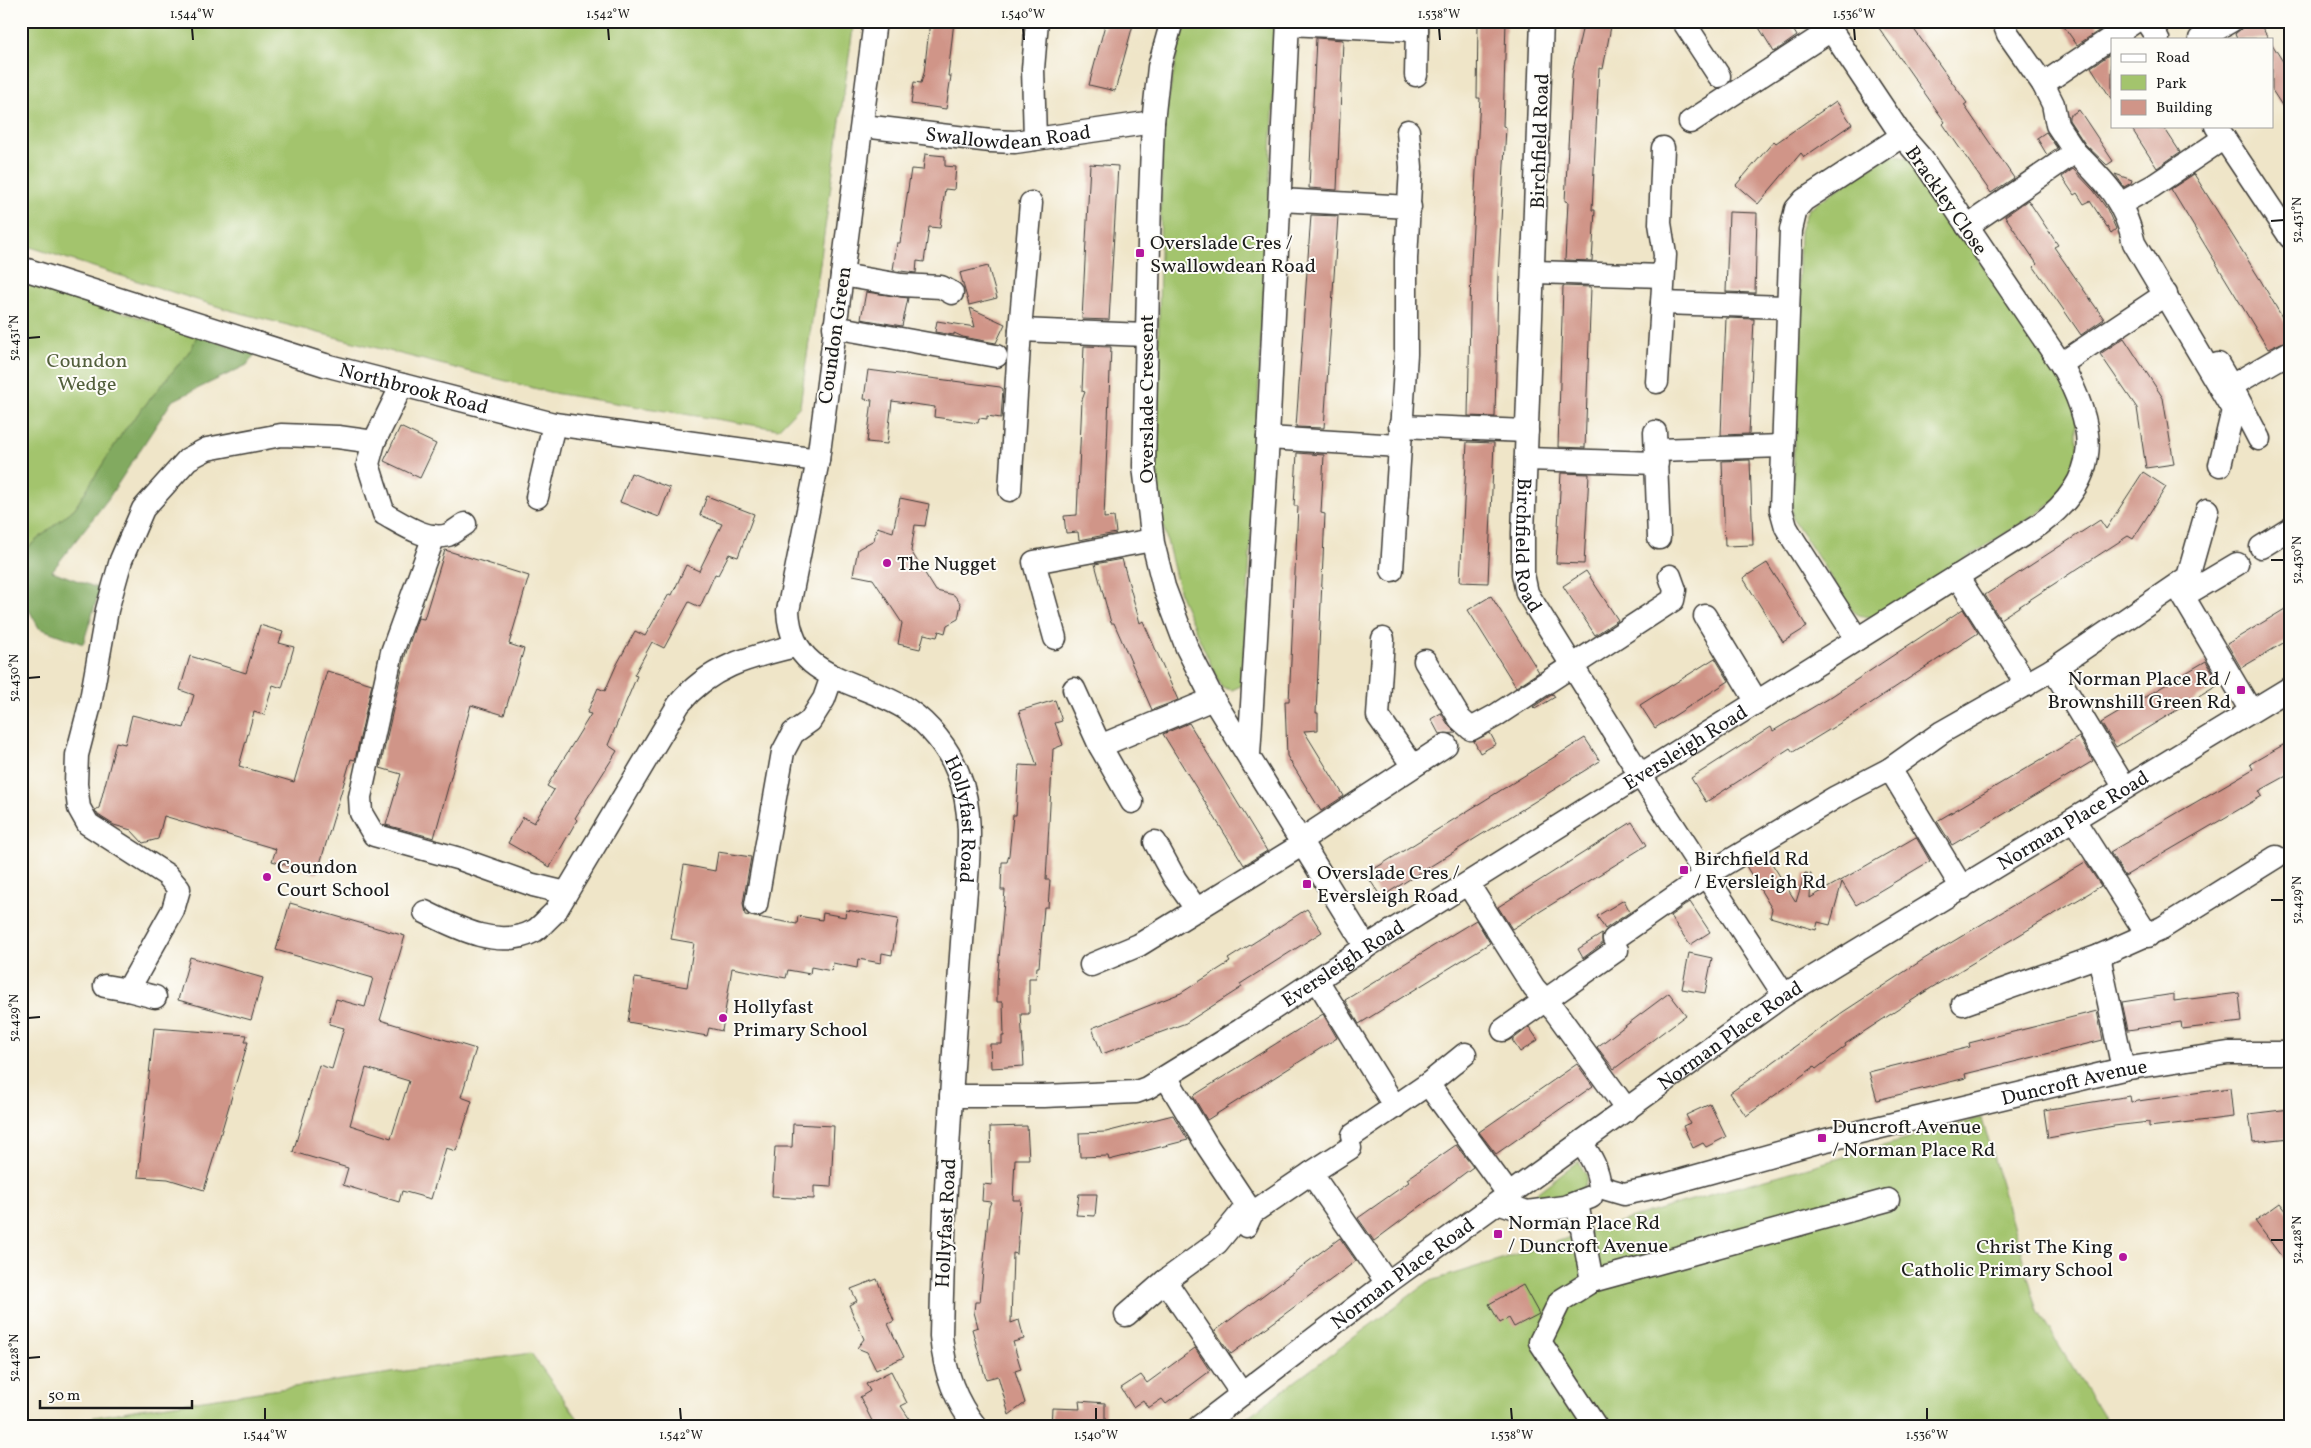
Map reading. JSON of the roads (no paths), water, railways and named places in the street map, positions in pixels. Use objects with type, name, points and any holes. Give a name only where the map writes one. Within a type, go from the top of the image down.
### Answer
[{"type":"street","name":"Coundon Green","points":[[796,646],[789,628],[788,611],[818,460],[876,21]]},
{"type":"street","points":[[1035,138],[1033,69],[1037,21]]},
{"type":"street","name":"Overslade Crescent","points":[[1172,21],[1160,67],[1153,122],[1144,466],[1152,540],[1164,587],[1187,648],[1213,699],[1366,947]]},
{"type":"street","name":"Birchfield Road","points":[[1542,21],[1535,272],[1526,460],[1523,574],[1526,593],[1641,776],[1784,995]]},
{"type":"street","points":[[1683,21],[1720,76]]},
{"type":"street","points":[[2003,21],[2008,34],[2043,84],[2053,104],[2057,125],[2075,152],[2094,169],[2120,204],[2129,220],[2134,243],[2166,294],[2233,410],[2220,465]]},
{"type":"street","points":[[2043,84],[2136,21]]},
{"type":"street","points":[[2146,21],[2157,38]]},
{"type":"street","points":[[2202,38],[2231,21]]},
{"type":"street","points":[[1249,755],[1268,438],[1288,23],[1417,26],[1416,75]]},
{"type":"street","points":[[1690,122],[1828,26],[1902,136]]},
{"type":"street","name":"Swallowdean Road","points":[[862,126],[991,142],[1015,142],[1153,122]]},
{"type":"street","points":[[1392,570],[1406,354],[1406,260],[1411,167],[1408,131]]},
{"type":"street","points":[[2120,204],[2153,186],[2220,132],[2290,237]]},
{"type":"street","name":"Brackley Close","points":[[1902,136],[1922,159],[2060,364],[2079,398],[2088,426],[2087,458],[2074,490],[2065,503],[2039,525],[1857,639],[1786,527],[1781,509],[1791,230],[1796,209],[1804,200],[1818,189],[1902,136]]},
{"type":"street","points":[[1657,382],[1665,255],[1660,223],[1663,148]]},
{"type":"street","points":[[1967,226],[2075,152]]},
{"type":"street","points":[[1280,200],[1410,207]]},
{"type":"street","points":[[1010,490],[1020,330],[1031,203]]},
{"type":"street","name":"Northbrook Road","points":[[21,268],[325,365],[554,424],[818,460]]},
{"type":"street","points":[[1535,272],[1663,276]]},
{"type":"street","points":[[842,275],[900,285],[940,286],[952,293]]},
{"type":"street","points":[[2060,364],[2166,294]]},
{"type":"street","points":[[1662,304],[1788,307]]},
{"type":"street","points":[[834,328],[996,356]]},
{"type":"street","points":[[1020,330],[1146,335]]},
{"type":"street","points":[[2205,342],[2259,439]]},
{"type":"street","points":[[2231,386],[2290,352]]},
{"type":"street","points":[[402,385],[374,442],[368,464],[384,514],[408,528],[434,536],[448,535],[465,524]]},
{"type":"street","points":[[537,497],[554,424]]},
{"type":"street","points":[[1268,438],[1400,436],[1527,431]]},
{"type":"street","points":[[128,990],[173,910],[179,889],[167,875],[88,824],[79,808],[76,784],[77,755],[93,690],[107,610],[121,560],[143,509],[188,459],[207,449],[281,435],[338,437],[374,442]]},
{"type":"street","points":[[1526,460],[1656,449],[1783,446]]},
{"type":"street","points":[[1656,449],[1659,538]]},
{"type":"street","points":[[1503,1030],[1706,875],[1836,797],[1890,769],[1942,732],[2053,669],[2188,577],[2207,510]]},
{"type":"street","points":[[2261,547],[2290,529]]},
{"type":"street","points":[[434,536],[392,652],[360,796],[361,813],[374,835],[460,859],[565,895]]},
{"type":"street","points":[[1055,638],[1034,562],[1152,540]]},
{"type":"street","points":[[2237,564],[2182,596],[2251,711]]},
{"type":"street","points":[[1425,661],[1460,718],[1471,729],[1495,716],[1673,600],[1675,590],[1670,576]]},
{"type":"street","points":[[1957,576],[2027,685]]},
{"type":"street","points":[[1704,616],[1757,702]]},
{"type":"street","points":[[1383,639],[1378,716],[1413,766]]},
{"type":"street","name":"Eversleigh Road","points":[[951,1096],[1044,1096],[1136,1092],[1166,1076],[1366,947],[1857,639]]},
{"type":"street","points":[[426,912],[473,934],[509,938],[534,931],[554,912],[679,704],[690,690],[705,678],[755,656],[796,646]]},
{"type":"street","name":"Hollyfast Road","points":[[796,646],[805,659],[832,676],[878,694],[909,711],[930,730],[947,751],[959,774],[965,800],[968,853],[951,1096],[941,1336],[943,1362],[951,1386],[964,1411],[976,1427]]},
{"type":"street","points":[[2053,669],[2125,788]]},
{"type":"street","points":[[756,905],[783,752],[793,734],[810,721],[824,700],[832,676]]},
{"type":"street","name":"Norman Place Road","points":[[1199,1427],[1387,1283],[1506,1199],[1784,995],[2290,688]]},
{"type":"street","points":[[1074,690],[1100,746],[1132,802]]},
{"type":"street","points":[[1100,746],[1213,699]]},
{"type":"street","points":[[1091,965],[1139,945],[1197,910],[1446,745]]},
{"type":"street","points":[[1890,769],[1962,888]]},
{"type":"street","points":[[2074,820],[2148,936]]},
{"type":"street","points":[[1154,842],[1175,879],[1197,910]]},
{"type":"street","points":[[1962,1004],[2099,956],[2148,936],[2276,857]]},
{"type":"street","points":[[1468,884],[1534,988],[1555,1011],[1627,1110]]},
{"type":"street","points":[[2099,956],[2123,1069]]},
{"type":"street","points":[[1317,980],[1395,1107]]},
{"type":"street","points":[[105,986],[156,997]]},
{"type":"street","name":"Duncroft Avenue","points":[[1600,1187],[1624,1194],[1661,1186],[1818,1142],[2123,1069],[2228,1052],[2290,1053]]},
{"type":"street","points":[[1126,1315],[1165,1281],[1217,1244],[1248,1215],[1311,1173],[1466,1054]]},
{"type":"street","points":[[1166,1076],[1248,1215]]},
{"type":"street","points":[[1428,1084],[1506,1199],[1527,1212],[1548,1210],[1576,1202],[1590,1197],[1600,1187],[1594,1160],[1581,1144]]},
{"type":"street","points":[[1311,1173],[1387,1283]]},
{"type":"street","points":[[1596,1427],[1540,1342],[1560,1301],[1592,1281],[1888,1200]]},
{"type":"street","points":[[1576,1202],[1592,1281]]},
{"type":"street","points":[[1165,1281],[1242,1394]]},
{"type":"place","name":"Overslade Cres / Swallowdean Road","points":[[1140,253]]},
{"type":"place","name":"The Nugget","points":[[887,563]]},
{"type":"place","name":"Norman Place Rd / Brownshill Green Rd","points":[[2241,690]]},
{"type":"place","name":"Birchfield Rd / Eversleigh Rd","points":[[1684,870]]},
{"type":"place","name":"Coundon Court School","points":[[267,877]]},
{"type":"place","name":"Overslade Cres / Eversleigh Road","points":[[1307,884]]},
{"type":"place","name":"Hollyfast Primary School","points":[[723,1018]]},
{"type":"place","name":"Duncroft Avenue / Norman Place Rd","points":[[1822,1138]]},
{"type":"place","name":"Norman Place Rd / Duncroft Avenue","points":[[1498,1234]]},
{"type":"place","name":"Christ The King Catholic Primary School","points":[[2123,1257]]},
{"type":"park label","name":"Coundon Wedge","points":[[87,372]]}]
